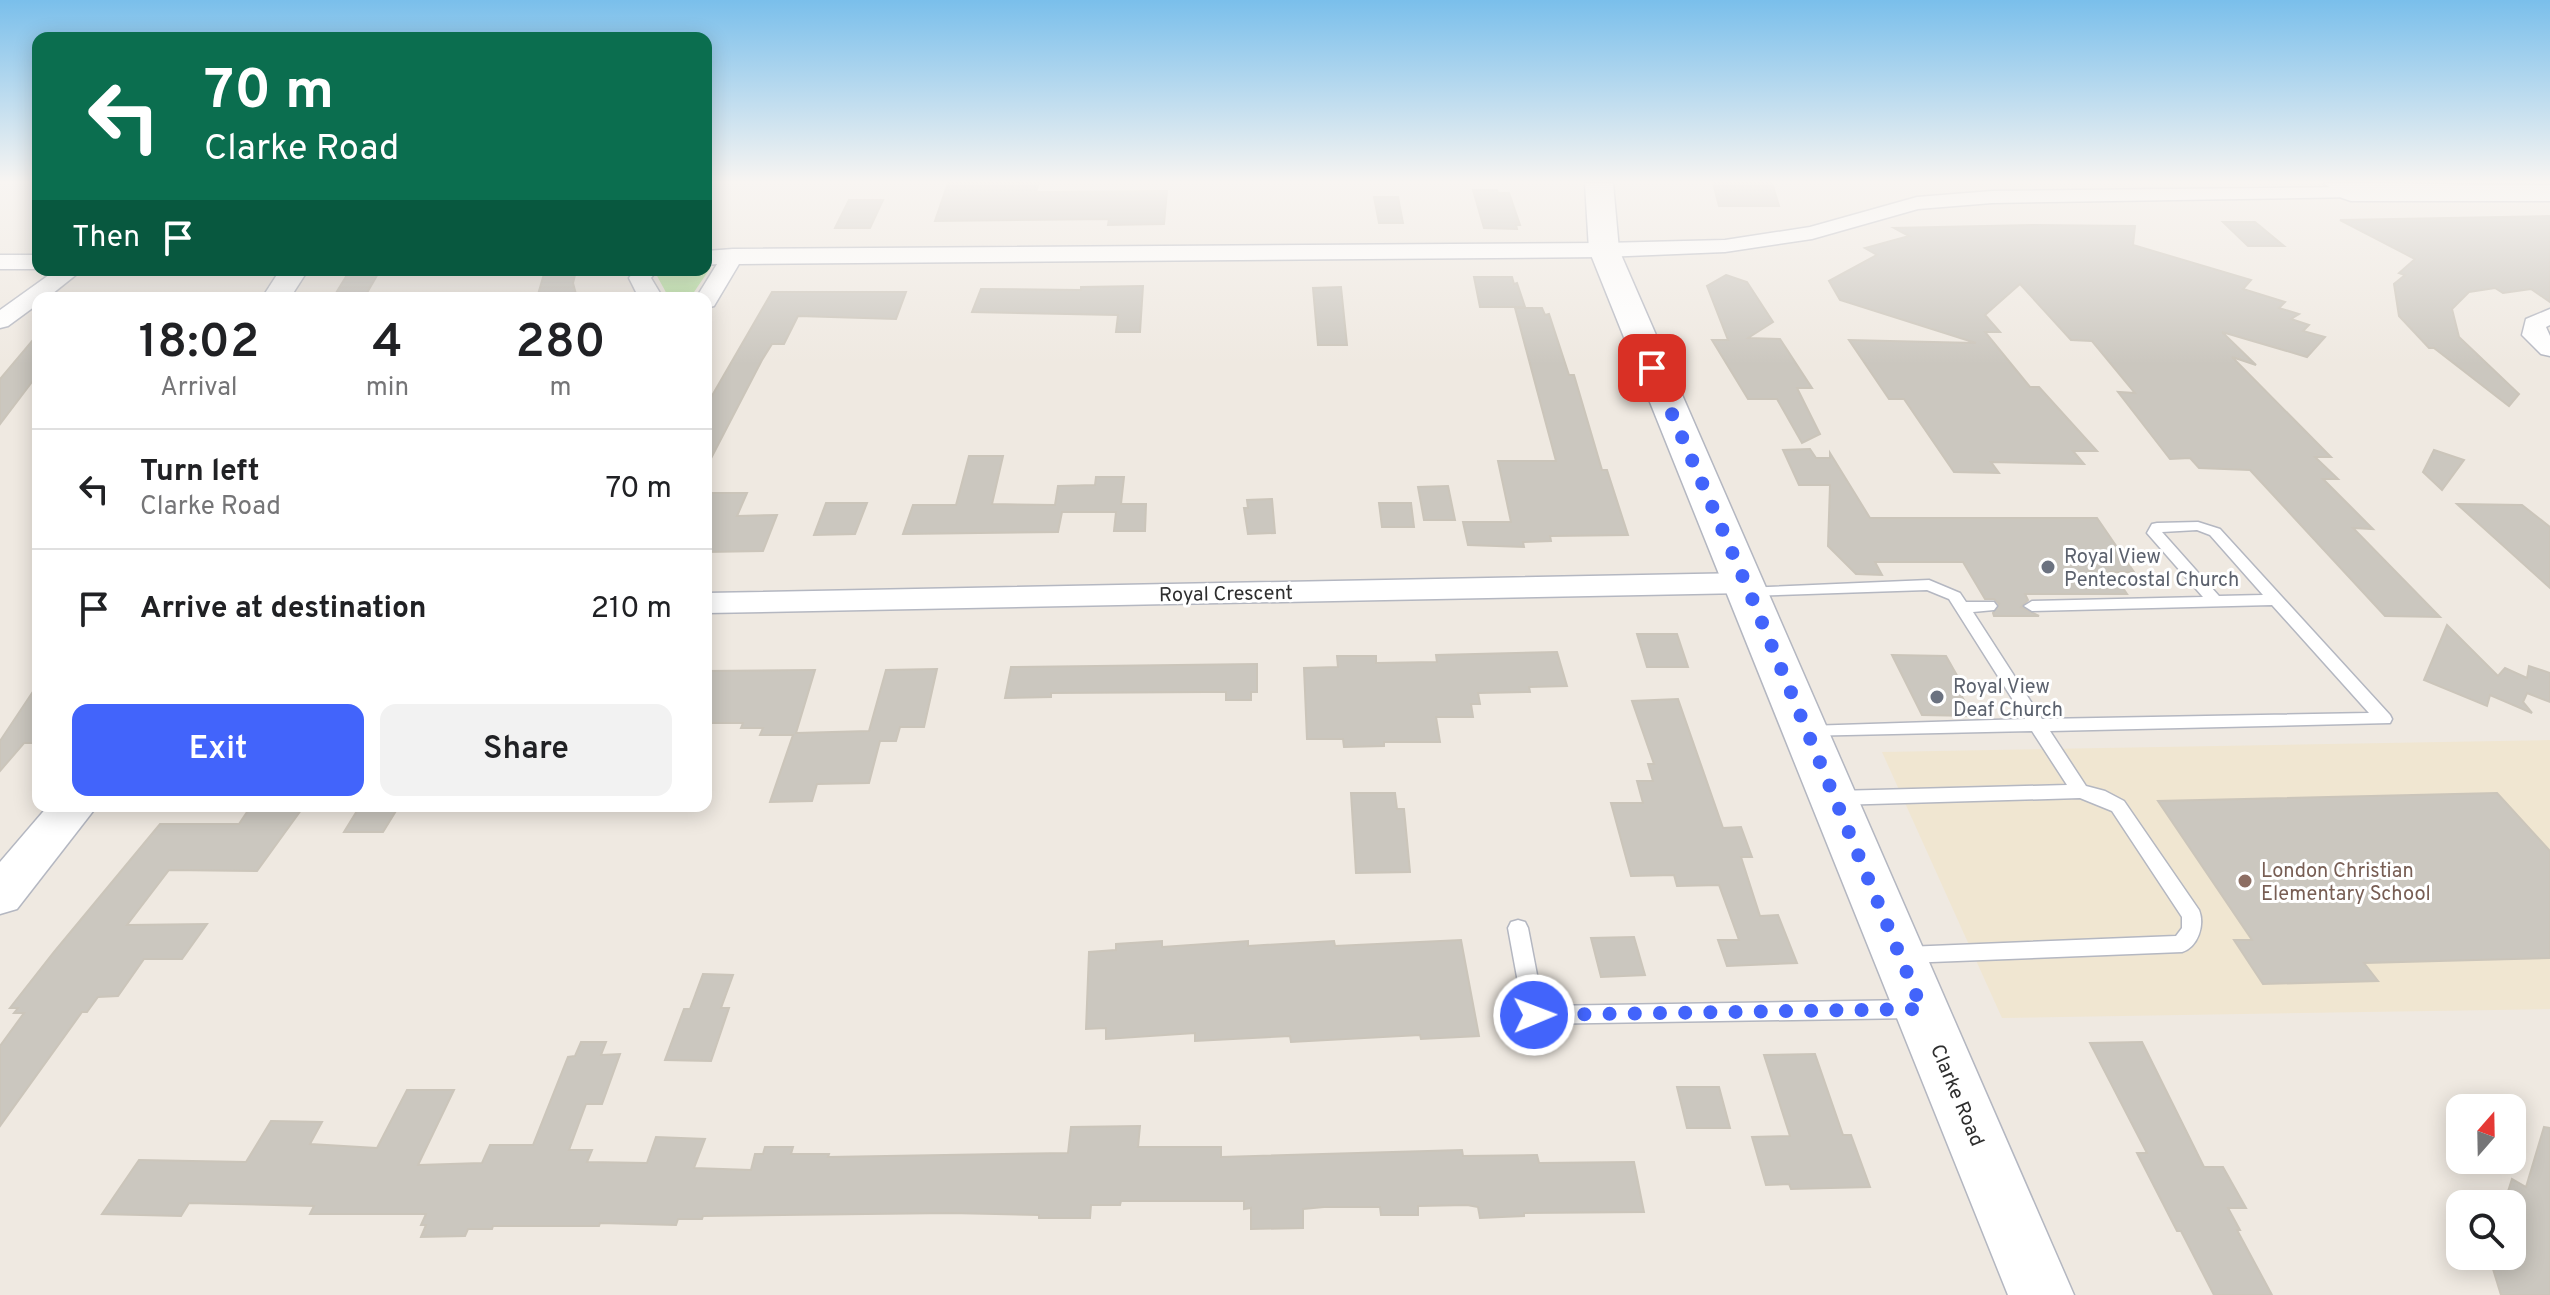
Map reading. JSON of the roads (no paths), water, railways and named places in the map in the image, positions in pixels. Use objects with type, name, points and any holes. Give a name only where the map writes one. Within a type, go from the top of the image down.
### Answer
[{"type":"main road","name":"Clarke Road","points":[[1604,243],[1642,345],[1747,587],[2041,1295]]},
{"type":"street","points":[[712,258],[1604,250],[1742,243]]},
{"type":"street","points":[[711,292],[733,256]]},
{"type":"street","points":[[0,262],[32,262]]},
{"type":"street","points":[[40,292],[63,276]]},
{"type":"street","points":[[0,321],[32,298]]},
{"type":"street","points":[[2550,316],[2534,324],[2534,335],[2550,349]]},
{"type":"street","name":"Royal Crescent","points":[[712,603],[1747,587]]},
{"type":"street","points":[[0,895],[69,812]]},
{"type":"lane","points":[[1807,732],[2384,719],[2215,532],[2198,526],[2157,527],[2154,533],[2215,601]]},
{"type":"lane","points":[[1747,587],[1929,585],[1955,596],[2080,791]]},
{"type":"lane","points":[[2032,606],[2276,600]]},
{"type":"lane","points":[[1961,607],[1989,606]]},
{"type":"lane","points":[[1835,798],[2080,791],[2099,796],[2118,806],[2192,916],[2192,929],[2182,944],[1900,955]]},
{"type":"lane","points":[[1518,928],[1534,1015],[1922,1009]]},
{"type":"place","name":"Royal View Pentecostal Church","points":[[2048,567]]},
{"type":"place","name":"Royal View Deaf Church","points":[[1937,697]]},
{"type":"place","name":"London Christian Elementary School","points":[[2245,881]]}]
